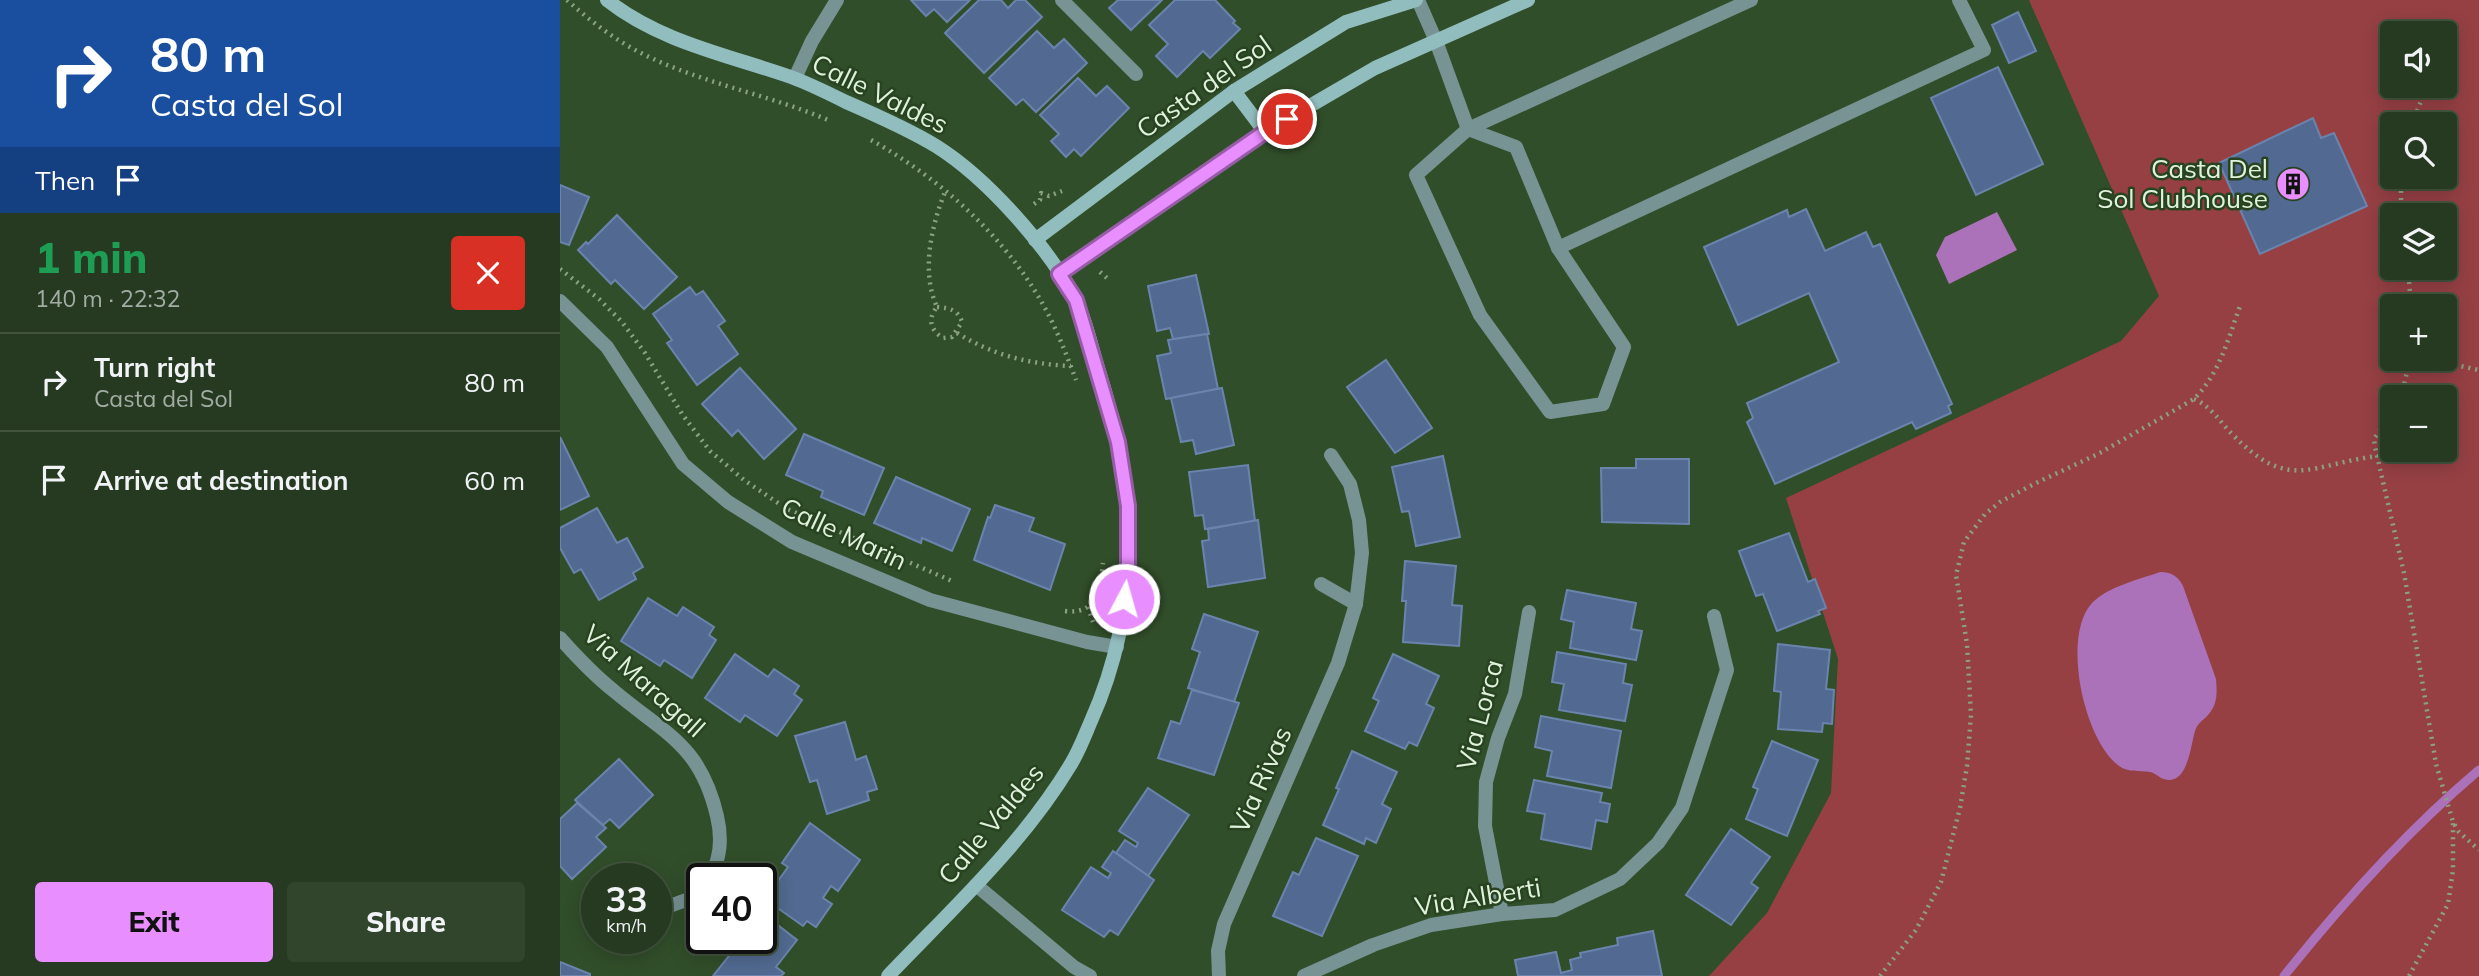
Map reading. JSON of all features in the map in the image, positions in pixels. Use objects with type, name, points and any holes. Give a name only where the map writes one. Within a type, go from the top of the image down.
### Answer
[{"type":"street","name":"Calle Valdes","points":[[607,0],[620,11],[672,39],[795,78],[876,115],[937,146],[968,171],[1035,240],[1076,300],[1118,442],[1128,506],[1128,575],[1117,647],[1099,703],[1073,761],[1033,821],[888,976]]},
{"type":"street","points":[[795,78],[812,41],[837,0]]},
{"type":"street","points":[[1062,0],[1136,74]]},
{"type":"street","points":[[1417,0],[1436,41],[1468,129],[1516,147],[1558,248],[1624,346],[1603,404],[1550,412],[1480,315],[1416,175],[1468,129],[1751,0]]},
{"type":"street","name":"Casta del Sol","points":[[1035,240],[1234,91],[1346,22],[1417,0]]},
{"type":"street","points":[[1059,274],[1265,132],[1375,68],[1528,0]]},
{"type":"street","points":[[1558,248],[1984,50],[1959,0]]},
{"type":"street","points":[[1234,91],[1265,132]]},
{"type":"street","name":"Calle Marin","points":[[560,301],[607,347],[683,464],[728,502],[792,542],[930,600],[1087,642],[1117,647]]},
{"type":"street","name":"Via Rivas","points":[[1219,976],[1218,951],[1224,923],[1338,663],[1356,604],[1362,553],[1359,520],[1350,484],[1331,455]]},
{"type":"street","points":[[1321,584],[1356,604]]},
{"type":"street","name":"Via Lorca","points":[[1502,914],[1485,826],[1486,782],[1498,738],[1515,694],[1529,612]]},
{"type":"street","name":"Via Alberti","points":[[1311,974],[1373,944],[1431,925],[1502,914],[1555,910],[1620,878],[1658,843],[1682,808],[1727,670],[1714,616]]},
{"type":"street","name":"Via Maragall","points":[[560,638],[613,691],[668,731],[694,760],[712,795],[721,833],[717,863]]},
{"type":"street","points":[[976,885],[1074,967],[1090,976]]},
{"type":"path","points":[[567,0],[588,18],[640,53],[705,79],[806,111],[839,125]]},
{"type":"path","points":[[861,134],[905,159],[966,207],[1010,257],[1038,295],[1059,336],[1079,387]]},
{"type":"path","points":[[937,307],[932,296],[930,260],[934,219],[945,192]]},
{"type":"path","points":[[560,269],[599,299],[622,322],[682,414],[710,451],[744,480],[787,509],[953,582]]},
{"type":"path","points":[[1880,976],[1916,930],[1941,882],[1961,808],[1971,715],[1967,644],[1956,575],[1964,542],[1977,523],[2000,502],[2098,454],[2194,399],[2205,388],[2220,362],[2240,306]]},
{"type":"path","points":[[937,307],[954,310],[960,315],[962,322],[952,337],[943,338],[934,333],[931,326],[937,307]]},
{"type":"path","points":[[957,332],[991,351],[1016,360],[1038,365],[1071,366]]},
{"type":"path","points":[[2457,365],[2479,370]]},
{"type":"path","points":[[2194,399],[2210,408],[2236,439],[2272,466],[2309,470],[2349,459],[2378,456]]},
{"type":"path","points":[[2380,430],[2374,439],[2404,573],[2429,730],[2453,822],[2459,832],[2479,850]]},
{"type":"path","points":[[1056,609],[1069,612],[1088,607],[1099,595],[1104,561]]},
{"type":"path","points":[[2409,976],[2448,904],[2453,870],[2453,822]]},
{"type":"shaded area","points":[[2029,0],[2479,0],[2479,976],[1709,976],[1767,913],[1831,793],[1838,659],[1786,498],[2121,341],[2159,296]]},
{"type":"shaded area","points":[[1997,212],[2017,250],[1949,284],[1936,255],[1945,237]]},
{"type":"shaded area","points":[[2160,572],[2174,575],[2183,586],[2216,679],[2214,707],[2196,728],[2187,762],[2178,777],[2172,780],[2150,772],[2123,768],[2107,753],[2087,712],[2078,662],[2078,639],[2083,618],[2092,603],[2115,588]]},
{"type":"building","points":[[911,0],[970,0],[947,22],[934,9],[926,16]]},
{"type":"building","points":[[979,0],[1001,0],[1008,8],[1016,0],[1025,0],[1042,17],[984,73],[945,33]]},
{"type":"building","points":[[1118,0],[1162,0],[1131,30],[1109,8]]},
{"type":"building","points":[[1175,0],[1215,0],[1240,29],[1210,58],[1203,51],[1177,77],[1156,56],[1168,44],[1149,25]]},
{"type":"building","points":[[2018,12],[2036,51],[2009,63],[1992,25]]},
{"type":"building","points":[[1037,31],[1054,48],[1064,39],[1087,63],[1036,112],[1023,99],[1016,105],[989,78]]},
{"type":"building","points":[[1998,67],[2043,164],[1976,195],[1931,98]]},
{"type":"building","points":[[1078,78],[1096,96],[1107,86],[1129,108],[1081,156],[1074,149],[1066,157],[1051,141],[1059,134],[1040,115]]},
{"type":"building","name":"Casta Del Sol Clubhouse","points":[[2313,118],[2321,138],[2334,133],[2367,206],[2260,254],[2219,163]]},
{"type":"building","points":[[560,185],[589,197],[569,245],[560,242]]},
{"type":"building","points":[[1806,209],[1825,251],[1866,232],[1873,247],[1880,244],[1952,404],[1948,406],[1951,413],[1916,429],[1912,422],[1775,484],[1747,422],[1753,418],[1747,403],[1839,362],[1809,293],[1738,325],[1704,247],[1787,210],[1789,217]]},
{"type":"building","points":[[617,215],[677,277],[644,309],[615,280],[611,284],[578,250],[586,242],[588,244]]},
{"type":"building","points":[[1196,275],[1209,334],[1173,339],[1170,328],[1157,331],[1148,286]]},
{"type":"building","points":[[690,287],[696,295],[703,291],[725,321],[718,326],[738,354],[697,385],[667,343],[672,340],[653,314]]},
{"type":"building","points":[[1207,334],[1218,389],[1166,399],[1157,356],[1171,353],[1168,340]]},
{"type":"building","points":[[1386,360],[1432,428],[1395,453],[1347,387]]},
{"type":"building","points":[[740,368],[796,429],[764,459],[738,430],[732,436],[702,404]]},
{"type":"building","points":[[1222,388],[1234,445],[1196,454],[1193,440],[1181,442],[1171,398]]},
{"type":"building","points":[[804,434],[884,468],[864,515],[821,497],[823,491],[786,475]]},
{"type":"building","points":[[560,437],[589,496],[560,510]]},
{"type":"building","points":[[1443,456],[1460,537],[1416,546],[1409,511],[1402,512],[1392,467]]},
{"type":"building","points":[[1636,459],[1689,459],[1689,524],[1602,522],[1601,468],[1636,468]]},
{"type":"building","points":[[1248,465],[1255,521],[1205,529],[1203,515],[1195,516],[1189,472]]},
{"type":"building","points":[[896,477],[970,509],[952,551],[922,538],[921,543],[874,523]]},
{"type":"building","points":[[995,505],[1034,518],[1029,531],[1065,544],[1050,590],[974,560],[988,517],[990,518]]},
{"type":"building","points":[[597,508],[617,543],[627,538],[643,567],[633,573],[636,579],[599,600],[581,569],[574,573],[560,548],[560,528]]},
{"type":"building","points":[[1258,520],[1265,578],[1208,587],[1202,541],[1209,540],[1208,529]]},
{"type":"building","points":[[1789,533],[1808,582],[1815,579],[1826,608],[1818,611],[1820,614],[1777,631],[1763,594],[1756,596],[1739,551]]},
{"type":"building","points":[[1405,561],[1456,566],[1452,605],[1462,606],[1459,646],[1403,642]]},
{"type":"building","points":[[1567,590],[1636,603],[1631,629],[1642,631],[1636,660],[1570,648],[1574,622],[1561,619]]},
{"type":"building","points":[[648,598],[677,616],[683,607],[714,627],[709,635],[716,640],[692,678],[664,660],[660,666],[621,641]]},
{"type":"building","points":[[1204,614],[1258,632],[1234,702],[1188,688],[1200,652],[1192,649]]},
{"type":"building","points":[[1778,644],[1830,650],[1826,689],[1834,690],[1832,724],[1823,723],[1822,732],[1778,729],[1781,692],[1774,691]]},
{"type":"building","points":[[1557,652],[1626,664],[1623,683],[1632,685],[1625,721],[1559,710],[1564,684],[1552,682]]},
{"type":"building","points":[[735,654],[768,677],[774,669],[799,686],[794,694],[802,700],[777,736],[745,715],[740,722],[705,698]]},
{"type":"building","points":[[1393,654],[1439,676],[1426,704],[1434,708],[1417,746],[1409,742],[1405,749],[1365,731],[1379,701],[1373,698]]},
{"type":"building","points":[[1192,690],[1239,703],[1214,775],[1158,758],[1171,721],[1180,724]]},
{"type":"building","points":[[1541,716],[1621,731],[1611,788],[1547,776],[1552,751],[1535,747]]},
{"type":"building","points":[[845,722],[856,760],[866,756],[877,789],[867,792],[869,800],[827,814],[817,780],[810,782],[795,736]]},
{"type":"building","points":[[1772,741],[1818,760],[1787,836],[1746,819],[1758,789],[1753,787]]},
{"type":"building","points":[[1352,751],[1397,772],[1382,804],[1391,809],[1376,843],[1366,838],[1364,844],[1323,825]]},
{"type":"building","points":[[619,759],[653,795],[619,828],[610,819],[603,825],[575,800]]},
{"type":"building","points":[[1534,780],[1602,793],[1600,802],[1610,804],[1607,822],[1596,820],[1591,849],[1541,839],[1545,814],[1527,811]]},
{"type":"building","points":[[1148,788],[1189,815],[1148,876],[1116,853],[1125,840],[1136,847],[1138,843],[1119,831]]},
{"type":"building","points":[[577,803],[606,828],[596,837],[606,847],[589,863],[581,863],[581,871],[572,879],[560,866],[560,819]]},
{"type":"building","points":[[810,823],[860,860],[838,891],[831,886],[823,898],[832,904],[816,927],[807,921],[803,926],[777,908],[777,882],[788,867],[782,863]]},
{"type":"building","points":[[1731,829],[1770,857],[1751,883],[1758,888],[1731,925],[1686,895]]},
{"type":"building","points":[[1316,838],[1358,856],[1322,936],[1273,916],[1293,872],[1299,875]]},
{"type":"building","points":[[1113,851],[1154,880],[1118,935],[1110,930],[1104,937],[1062,910],[1091,867],[1108,878],[1111,873],[1102,867]]},
{"type":"building","points":[[777,924],[797,940],[776,967],[784,973],[781,976],[713,976],[730,954],[777,954]]},
{"type":"building","points":[[1653,931],[1662,976],[1518,976],[1515,960],[1556,952],[1561,973],[1572,970],[1570,960],[1581,957],[1580,953],[1618,945],[1617,938]]},
{"type":"building","points":[[560,962],[590,974],[590,976],[560,976]]},
{"type":"waterway","points":[[2284,976],[2377,868],[2452,793],[2479,770]]},
{"type":"place","name":"Casta Del Sol Clubhouse","points":[[2293,184]]},
{"type":"route","points":[[1124,599],[1128,575],[1128,506],[1118,442],[1076,300],[1059,274],[1287,119]]}]
